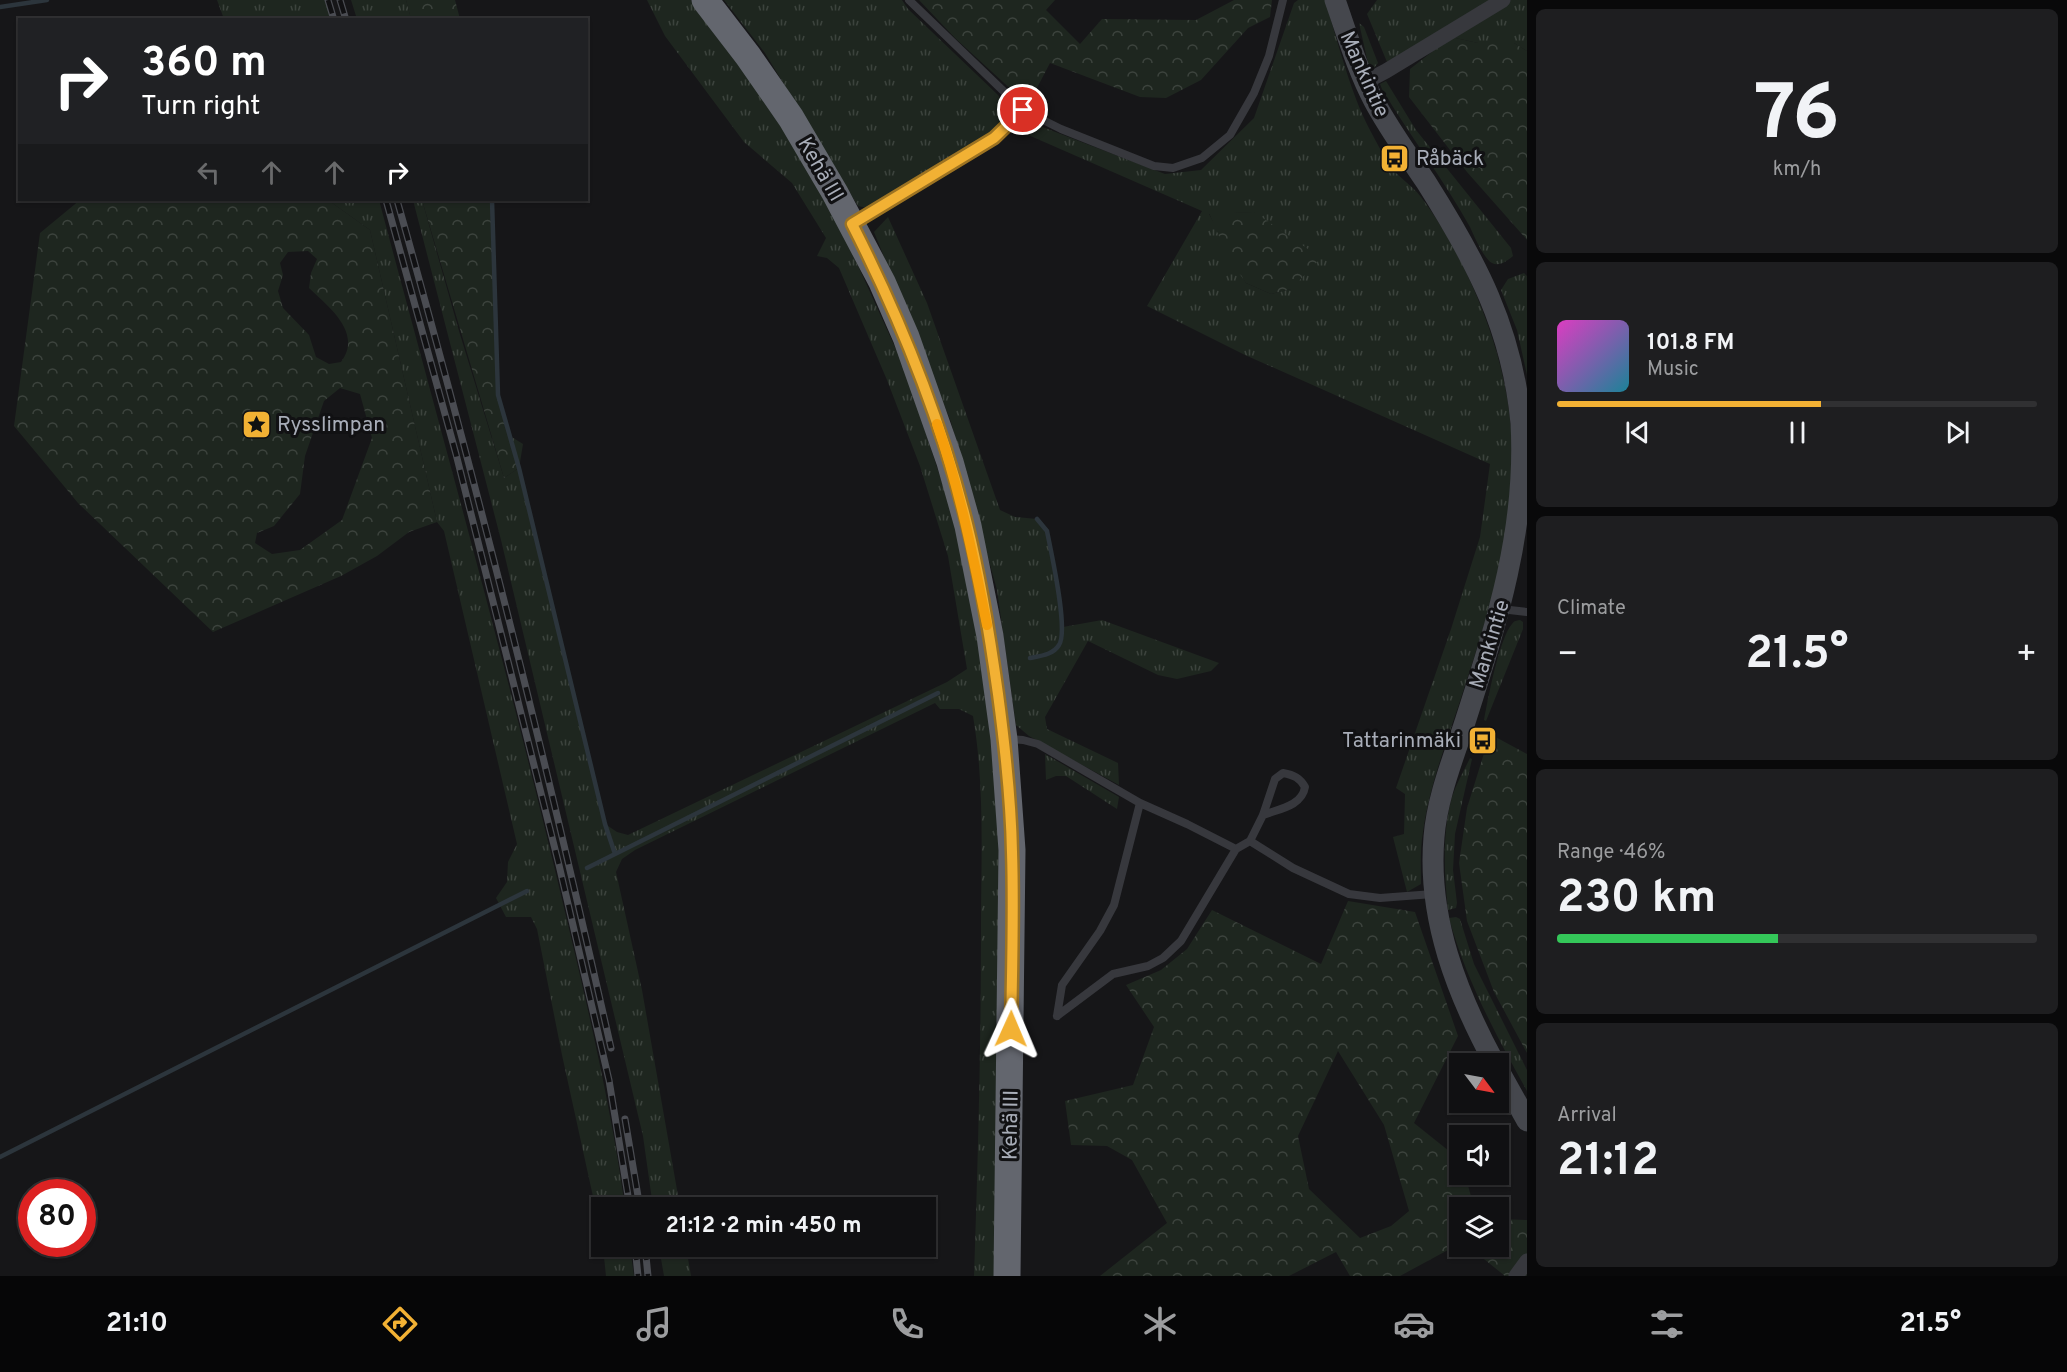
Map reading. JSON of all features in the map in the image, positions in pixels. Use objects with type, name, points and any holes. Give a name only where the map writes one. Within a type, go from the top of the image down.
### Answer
[{"type":"highway","name":"Kehä III","points":[[705,0],[791,118],[852,224],[882,282],[906,338],[950,462],[968,526],[990,636],[1004,739],[1012,850],[1007,1276]]},
{"type":"street","name":"Mankintie","points":[[1335,0],[1365,82],[1392,132],[1457,233],[1496,309],[1518,399],[1523,468],[1515,555],[1501,609],[1440,802],[1434,834],[1432,867],[1434,894],[1448,962],[1461,996],[1490,1053]]},
{"type":"street","points":[[1365,82],[1503,0]]},
{"type":"street","points":[[1509,1089],[1527,1121]]},
{"type":"street","points":[[1516,1276],[1527,1261]]},
{"type":"lane","points":[[909,0],[1023,110],[1060,129],[1154,166],[1173,168],[1202,158],[1230,135],[1254,93],[1269,56],[1282,0]]},
{"type":"lane","points":[[852,224],[994,138],[1023,110]]},
{"type":"lane","points":[[1501,609],[1527,612]]},
{"type":"lane","points":[[1004,739],[1038,744],[1140,803],[1188,824],[1236,849]]},
{"type":"lane","points":[[1140,803],[1114,904],[1100,931],[1062,985],[1057,1016],[1113,974],[1149,966],[1163,958],[1175,947],[1195,919],[1236,849],[1250,841],[1263,815],[1275,779],[1283,773],[1291,774],[1301,780],[1305,787],[1304,796],[1297,802],[1263,815]]},
{"type":"lane","points":[[1250,841],[1293,868],[1348,894],[1380,898],[1434,894]]},
{"type":"green space","points":[[217,0],[325,0],[331,18],[224,18]]},
{"type":"green space","points":[[351,0],[406,0],[411,18],[357,18]]},
{"type":"green space","points":[[406,0],[455,0],[460,18],[411,18]]},
{"type":"green space","points":[[647,0],[691,0],[769,104],[840,226],[904,367],[955,522],[984,655],[997,781],[1002,940],[996,1276],[974,1276],[980,1060],[982,850],[977,742],[973,716],[959,709],[940,709],[935,703],[635,850],[622,859],[616,872],[642,990],[678,1197],[652,1197],[643,1136],[501,540],[413,201],[422,201],[504,478],[519,468],[605,824],[617,832],[628,835],[947,682],[967,669],[948,556],[920,466],[887,380],[839,268],[827,258],[817,256],[826,238],[792,183],[744,142],[665,36]]},
{"type":"green space","points":[[724,0],[902,0],[908,9],[998,95],[1007,108],[1003,120],[994,133],[877,205],[868,208],[858,206],[765,53]]},
{"type":"green space","points":[[919,0],[1055,0],[1046,10],[1080,44],[1102,19],[1196,20],[1234,0],[1272,0],[1270,17],[1248,28],[1201,80],[1166,98],[1140,97],[1050,63],[1028,105],[955,38]]},
{"type":"green space","points":[[1298,0],[1325,0],[1352,87],[1371,132],[1391,168],[1421,197],[1454,248],[1481,306],[1492,337],[1501,368],[1511,428],[1510,498],[1499,568],[1480,637],[1429,799],[1421,844],[1421,884],[1407,892],[1393,837],[1404,834],[1405,794],[1396,788],[1480,537],[1490,464],[1245,355],[1147,306],[1202,211],[1026,134],[1032,123],[1165,174],[1201,170],[1254,118],[1294,3]],"holes":[[[1254,212],[1291,289],[1271,294],[1246,283],[1209,214]]]},
{"type":"green space","points":[[1377,0],[1497,0],[1387,62],[1367,14]]},
{"type":"green space","points":[[1510,0],[1527,0],[1527,51],[1514,43],[1478,43],[1451,37]]},
{"type":"green space","points":[[1359,23],[1364,27],[1378,63],[1374,68],[1371,68],[1368,63]]},
{"type":"green space","points":[[1451,37],[1478,43],[1514,43],[1527,51],[1527,240],[1467,172],[1409,97],[1410,69]]},
{"type":"green space","points":[[1386,81],[1416,130],[1511,248],[1513,256],[1508,260],[1495,264],[1486,257],[1460,210],[1382,89],[1380,84]]},
{"type":"green space","points":[[79,201],[329,201],[370,230],[437,522],[409,532],[377,556],[341,576],[213,632],[78,503],[14,426],[40,233]],"holes":[[[308,251],[317,259],[311,273],[309,288],[334,312],[346,331],[347,351],[341,362],[329,364],[316,357],[309,335],[283,308],[278,291],[283,275],[280,263],[288,252]],[[340,388],[360,394],[372,438],[342,520],[300,550],[272,554],[255,543],[257,533],[274,526],[300,494],[305,456],[324,401]]]},
{"type":"green space","points":[[329,201],[379,201],[490,615],[564,908],[594,1036],[623,1197],[593,1197],[537,929],[531,917],[506,917],[496,898],[507,882],[508,862],[517,844],[444,531],[437,522],[370,230]]},
{"type":"green space","points":[[422,201],[492,201],[498,395],[510,436],[523,444],[519,468],[504,478]]},
{"type":"green space","points":[[1254,212],[1321,258],[1291,289],[1271,294],[1246,283],[1228,257],[1209,213]]},
{"type":"green space","points":[[888,217],[927,303],[1000,510],[1015,517],[1037,519],[1047,531],[1063,627],[1102,620],[1219,663],[1211,671],[1177,679],[1158,675],[1088,641],[1045,717],[1047,729],[1118,763],[1119,785],[1029,736],[1016,725],[997,590],[951,422],[874,232]]},
{"type":"green space","points":[[1524,273],[1527,276],[1527,375],[1517,330],[1501,290],[1508,279]]},
{"type":"green space","points":[[1520,620],[1523,622],[1523,629],[1486,721],[1484,720],[1488,698],[1503,642],[1512,624]]},
{"type":"green space","points":[[1490,734],[1527,754],[1527,1053],[1494,992],[1467,921],[1459,863],[1467,808]]},
{"type":"green space","points":[[1045,754],[1119,797],[1117,809],[1066,776],[1056,776],[1046,780]]},
{"type":"green space","points":[[1470,758],[1472,759],[1455,834],[1453,870],[1457,903],[1456,908],[1448,910],[1445,839],[1449,811],[1454,792]]},
{"type":"green space","points":[[1348,901],[1415,912],[1458,1036],[1414,1123],[1449,1151],[1449,1185],[1468,1185],[1471,1197],[1449,1197],[1449,1249],[1400,1276],[1350,1276],[1336,1252],[1289,1276],[1100,1276],[1167,1223],[1132,1160],[1107,1146],[1071,1145],[1065,1101],[1133,1085],[1154,1027],[1126,985],[1161,970],[1187,949],[1212,910],[1321,964]],"holes":[[[1338,1051],[1384,1125],[1409,1211],[1391,1226],[1360,1238],[1309,1189],[1298,1136]]]},
{"type":"green space","points":[[1449,918],[1460,919],[1474,964],[1527,1070],[1527,1091],[1473,985]]},
{"type":"green space","points":[[1509,1219],[1527,1220],[1527,1276],[1505,1276],[1481,1257],[1509,1257]]},
{"type":"green space","points":[[604,1257],[631,1257],[634,1276],[606,1276]]},
{"type":"green space","points":[[661,1257],[688,1257],[691,1276],[664,1276]]},
{"type":"waterway","points":[[0,7],[47,0]]},
{"type":"waterway","points":[[492,201],[498,395],[519,468],[605,824],[615,854]]},
{"type":"waterway","points":[[1030,658],[1053,651],[1059,645],[1062,637],[1061,608],[1047,531],[1037,519]]},
{"type":"waterway","points":[[587,868],[938,693]]},
{"type":"waterway","points":[[0,1157],[527,891]]},
{"type":"railway","points":[[328,0],[333,18]]},
{"type":"railway","points":[[340,0],[345,18]]},
{"type":"railway","points":[[386,201],[456,454],[559,865],[609,1080],[628,1197]]},
{"type":"railway","points":[[397,201],[510,622],[611,1048]]},
{"type":"railway","points":[[625,1119],[638,1197]]},
{"type":"railway","points":[[636,1257],[638,1276]]},
{"type":"railway","points":[[646,1257],[648,1276]]},
{"type":"slow traffic","points":[[937,424],[968,526],[987,625]]},
{"type":"place","name":"Råbäck","points":[[1395,158]]},
{"type":"place","name":"Rysslimpan","points":[[256,424]]},
{"type":"place","name":"Tattarinmäki","points":[[1482,740]]},
{"type":"route","points":[[1011,1029],[1012,850],[1004,739],[990,636],[968,526],[950,462],[906,338],[882,282],[852,224],[994,138],[1023,110]]}]
